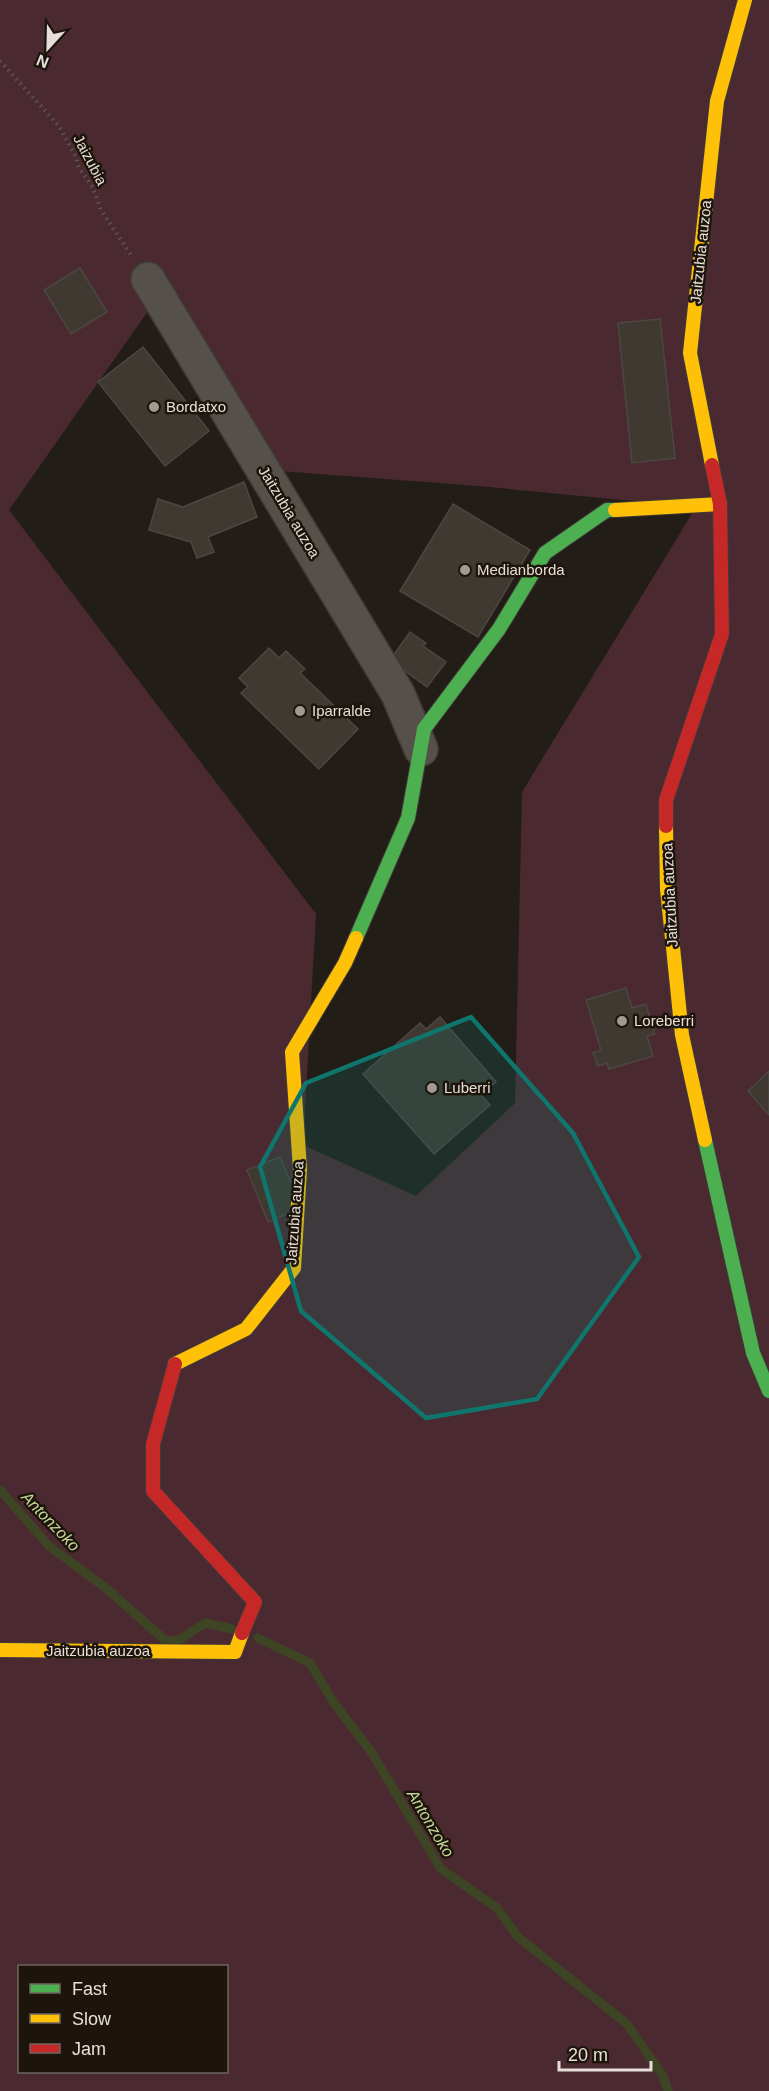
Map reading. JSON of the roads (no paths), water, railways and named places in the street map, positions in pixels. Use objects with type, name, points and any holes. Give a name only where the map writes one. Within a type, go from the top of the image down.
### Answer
[{"type":"street","name":"Jaitzubia auzoa","points":[[745,0],[717,101],[690,353],[720,504],[722,634],[666,800],[667,889],[682,1035],[753,1353],[769,1391]]},
{"type":"street","name":"Jaitzubia auzoa","points":[[148,279],[398,694],[421,749]]},
{"type":"street","name":"Jaitzubia auzoa","points":[[0,1650],[235,1652],[255,1602],[153,1491],[153,1444],[174,1364],[246,1329],[294,1268],[300,1169],[292,1052],[345,963],[408,818],[424,729],[499,629],[545,553],[607,510],[720,504]]},
{"type":"waterway","name":"Antonzoko","points":[[0,1490],[49,1546],[107,1589],[166,1641],[179,1640],[205,1623],[232,1629]]},
{"type":"waterway","name":"Antonzoko","points":[[258,1638],[310,1663],[334,1703],[372,1753],[441,1869],[497,1908],[518,1937],[627,2024],[663,2076],[668,2091]]},
{"type":"place","name":"Bordatxo","points":[[154,407]]},
{"type":"place","name":"Medianborda","points":[[465,570]]},
{"type":"place","name":"Iparralde","points":[[300,711]]},
{"type":"place","name":"Loreberri","points":[[622,1021]]},
{"type":"place","name":"Luberri","points":[[432,1088]]}]
